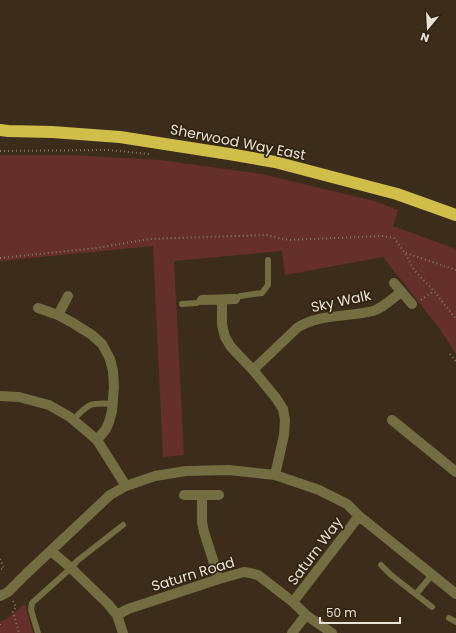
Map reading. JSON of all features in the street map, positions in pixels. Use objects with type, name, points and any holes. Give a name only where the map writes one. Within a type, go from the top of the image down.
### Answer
[{"type":"highway","name":"Sherwood Way East","points":[[3,132],[52,132],[120,137],[214,151],[268,161],[397,194],[456,215]]},
{"type":"street","points":[[394,283],[401,292],[415,303]]},
{"type":"street","name":"Sky Walk","points":[[253,370],[297,328],[304,324],[374,311],[401,292]]},
{"type":"street","points":[[58,315],[68,296]]},
{"type":"street","points":[[202,300],[235,299]]},
{"type":"street","points":[[222,300],[222,325],[225,337],[231,347],[253,370],[283,409],[285,420],[284,435],[275,476]]},
{"type":"street","points":[[38,308],[58,315],[92,335],[102,344],[110,359],[113,371],[113,404],[106,429],[96,440]]},
{"type":"street","points":[[0,396],[19,397],[49,405],[70,417],[96,440],[126,486]]},
{"type":"street","points":[[392,420],[456,472]]},
{"type":"street","points":[[4,594],[110,495],[126,486],[155,476],[186,471],[229,470],[275,476],[319,490],[347,504],[358,516],[456,594]]},
{"type":"street","points":[[184,495],[219,495]]},
{"type":"street","points":[[202,495],[202,522],[204,532],[219,579]]},
{"type":"street","name":"Saturn Way","points":[[293,602],[358,516]]},
{"type":"street","points":[[51,551],[108,604],[117,615],[123,633]]},
{"type":"street","name":"Saturn Road","points":[[117,615],[128,609],[219,579],[244,572],[250,572],[258,575],[332,633]]},
{"type":"street","points":[[292,633],[306,614]]},
{"type":"lane","points":[[235,299],[240,296],[262,293],[268,285],[268,260]]},
{"type":"lane","points":[[182,304],[197,303],[202,300]]},
{"type":"lane","points":[[73,420],[89,405],[100,403],[113,404]]},
{"type":"lane","points":[[38,633],[31,610],[32,603],[77,561],[123,524]]},
{"type":"lane","points":[[381,565],[432,607]]},
{"type":"lane","points":[[416,594],[432,575]]},
{"type":"lane","points":[[449,618],[456,622]]},
{"type":"path","points":[[0,151],[109,150],[154,154]]},
{"type":"path","points":[[0,258],[96,248],[149,239],[266,235],[290,240],[383,236],[394,238],[405,253],[414,270],[434,291],[456,319]]},
{"type":"path","points":[[405,253],[456,270]]},
{"type":"path","points":[[415,303],[434,291]]},
{"type":"path","points":[[450,354],[456,362]]},
{"type":"path","points":[[0,559],[4,568],[0,570]]},
{"type":"path","points":[[4,594],[16,607],[12,612],[19,633]]},
{"type":"shaded area","points":[[0,155],[72,155],[160,160],[262,174],[374,201],[398,210],[393,226],[456,249],[456,354],[439,328],[383,257],[285,275],[282,251],[174,261],[184,455],[163,457],[153,246],[0,261]]},
{"type":"shaded area","points":[[25,604],[33,633],[0,633],[0,622]]}]
